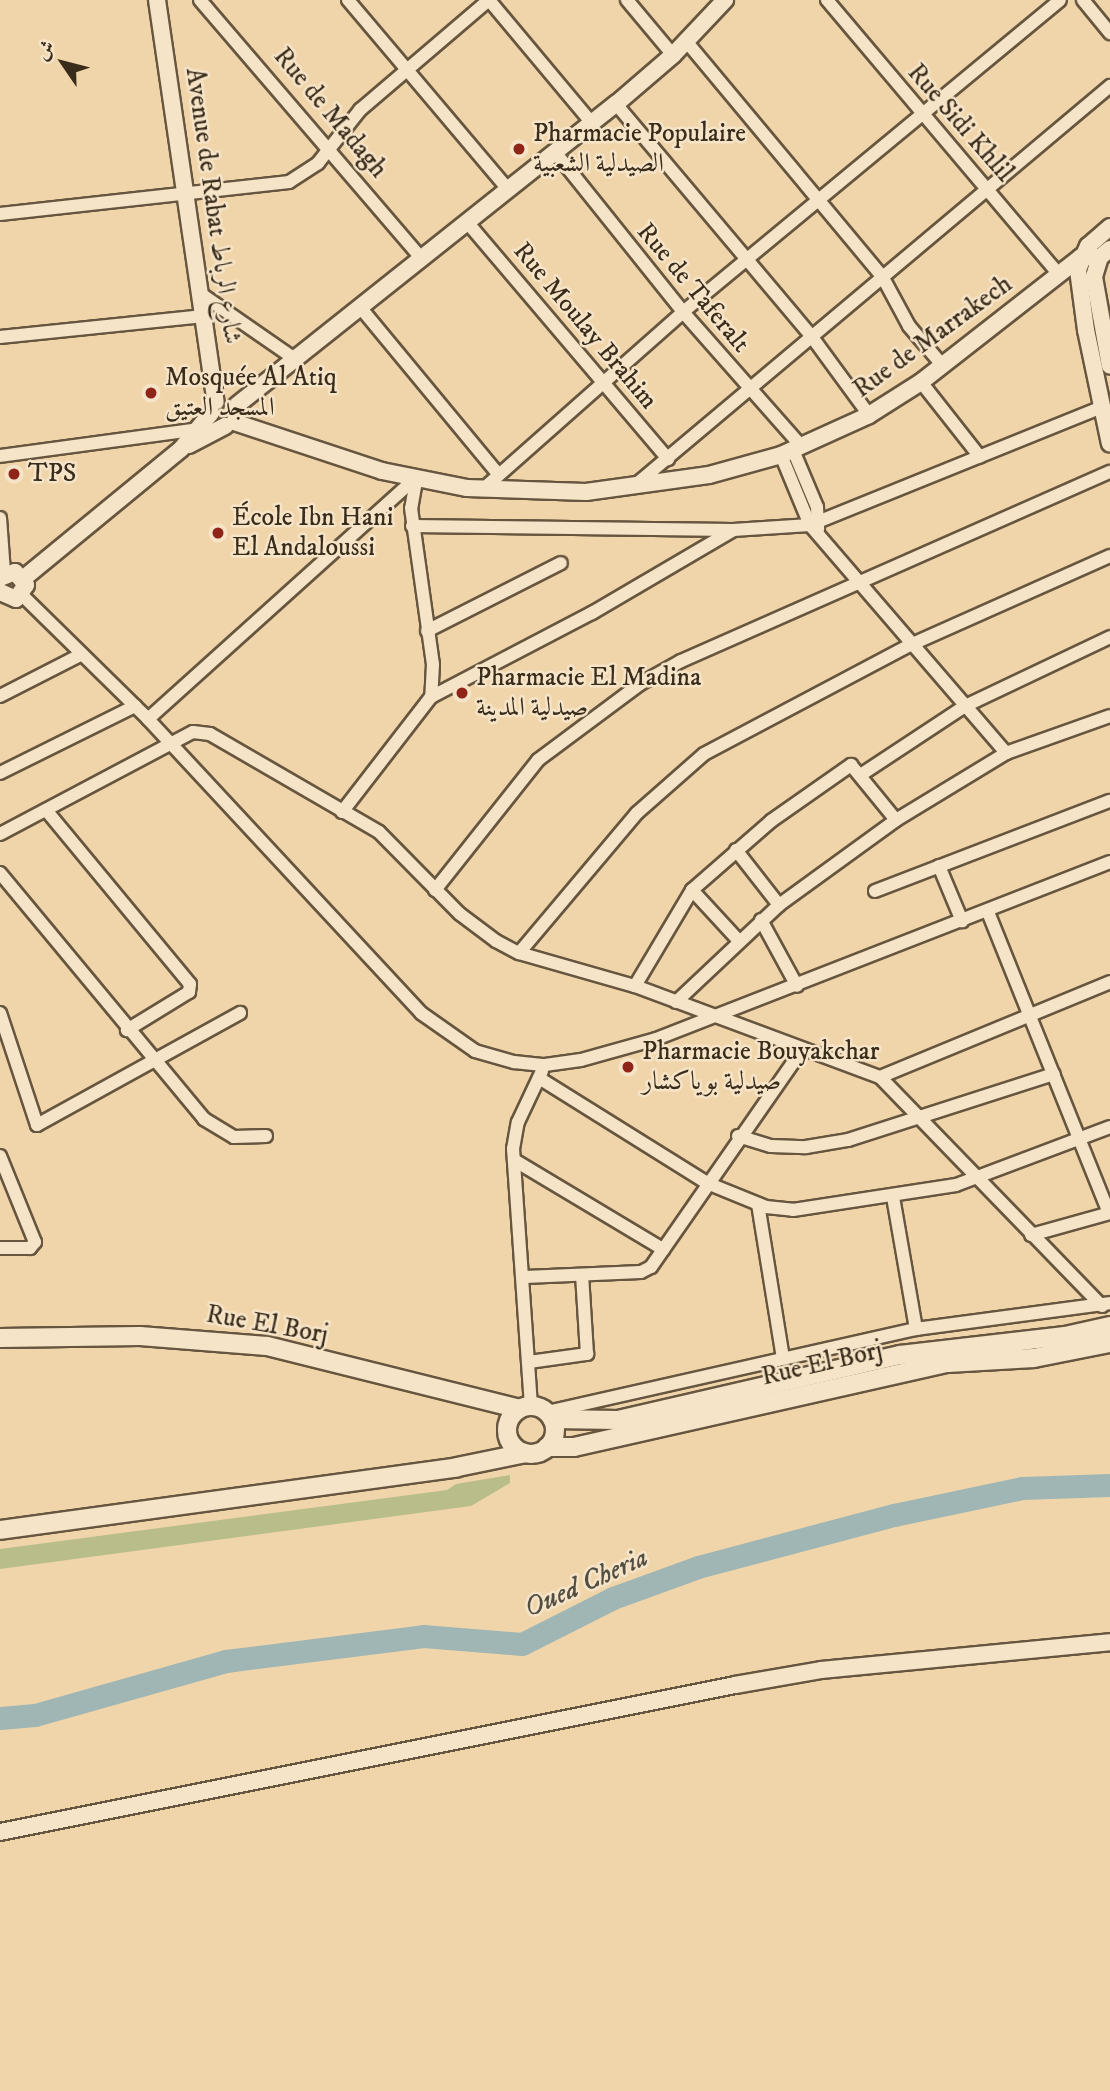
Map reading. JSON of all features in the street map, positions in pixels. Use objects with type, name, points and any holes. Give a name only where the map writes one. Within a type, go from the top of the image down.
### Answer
[{"type":"main road","name":"Rue El Borj","points":[[0,1338],[140,1336],[267,1346],[537,1411],[618,1420],[900,1355],[1065,1336],[1110,1326]]},
{"type":"main road","name":"Rue El Borj","points":[[547,1447],[575,1447],[948,1363],[1034,1358],[1110,1343]]},
{"type":"main road","points":[[0,1530],[457,1467],[525,1453],[547,1447],[554,1433],[537,1411],[507,1429],[512,1444],[525,1453]]},
{"type":"street","name":"Avenue de Rabat شارع الرباط","points":[[157,0],[162,17],[187,193],[214,408]]},
{"type":"street","name":"Avenue de Rabat شارع الرباط","points":[[162,17],[165,0]]},
{"type":"street","name":"Rue de Madagh","points":[[200,0],[422,258]]},
{"type":"street","points":[[348,0],[508,190]]},
{"type":"street","points":[[0,214],[289,182],[318,163],[360,110],[489,0],[592,123]]},
{"type":"street","points":[[627,0],[673,55]]},
{"type":"street","points":[[181,449],[229,424],[237,405],[616,104],[673,55],[725,0]]},
{"type":"street","name":"Rue Sidi Khlil","points":[[827,0],[921,116],[989,191],[1059,275]]},
{"type":"street","points":[[482,490],[683,312],[749,262],[1060,0]]},
{"type":"street","points":[[1083,0],[1110,33]]},
{"type":"street","points":[[686,41],[882,276],[909,326],[943,366]]},
{"type":"street","points":[[634,486],[882,276],[989,191],[1110,86]]},
{"type":"street","points":[[616,104],[812,337],[870,415]]},
{"type":"street","name":"Rue de Taferalt","points":[[555,152],[749,390],[792,451]]},
{"type":"street","name":"Rue Moulay Brahim","points":[[467,222],[668,459]]},
{"type":"street","name":"Rue de Marrakech","points":[[229,424],[414,480],[482,490],[561,493],[709,475],[792,451],[870,415],[943,366],[1059,275],[1081,257],[1110,226]]},
{"type":"street","points":[[1105,253],[1081,257],[1078,276],[1100,408],[1110,444]]},
{"type":"street","points":[[1105,253],[1094,277],[1110,366]]},
{"type":"street","points":[[201,294],[295,359]]},
{"type":"street","points":[[360,307],[498,474]]},
{"type":"street","points":[[0,337],[204,316]]},
{"type":"street","points":[[921,382],[980,457]]},
{"type":"street","points":[[237,405],[229,399],[214,408],[181,449],[24,578],[7,597],[82,654],[148,719],[421,1013],[475,1051],[545,1065],[622,1050],[717,1017],[1110,862]]},
{"type":"street","points":[[214,408],[214,421],[229,424]]},
{"type":"street","points":[[412,526],[733,530],[816,527],[1100,408]]},
{"type":"street","points":[[0,456],[198,429]]},
{"type":"street","points":[[792,451],[816,527],[910,645],[1006,753]]},
{"type":"street","points":[[435,890],[512,790],[560,739],[681,661],[1110,472]]},
{"type":"street","points":[[414,480],[412,526],[433,664],[430,696]]},
{"type":"street","points":[[148,719],[414,480]]},
{"type":"street","points":[[0,518],[2,576],[15,572],[24,578]]},
{"type":"street","points":[[342,812],[430,696],[592,613],[733,530]]},
{"type":"street","points":[[519,953],[668,782],[704,754],[910,645],[1110,556]]},
{"type":"street","points":[[427,631],[561,563]]},
{"type":"street","points":[[862,774],[965,706],[1110,637]]},
{"type":"street","points":[[0,696],[82,654]]},
{"type":"street","points":[[0,773],[135,706]]},
{"type":"street","points":[[676,1002],[779,905],[896,820],[1006,753],[1110,716]]},
{"type":"street","points":[[0,834],[193,732],[210,734],[390,841],[435,890],[477,928],[519,953],[635,986],[801,1051],[880,1077],[1031,1235],[1106,1305]]},
{"type":"street","points":[[635,986],[692,890],[736,850],[851,765],[862,774],[896,820]]},
{"type":"street","points":[[875,891],[1110,800]]},
{"type":"street","points":[[46,810],[191,988],[127,1030]]},
{"type":"street","points":[[736,850],[779,905]]},
{"type":"street","points":[[939,866],[962,921]]},
{"type":"street","points":[[0,873],[153,1062],[217,1130],[234,1137],[266,1136]]},
{"type":"street","points":[[692,890],[738,941]]},
{"type":"street","points":[[988,912],[1109,1213],[1031,1235]]},
{"type":"street","points":[[761,920],[797,986]]},
{"type":"street","points":[[880,1077],[1110,982]]},
{"type":"street","points":[[0,1013],[37,1125],[240,1013]]},
{"type":"street","points":[[525,1278],[641,1272],[663,1249],[738,1136],[801,1051]]},
{"type":"street","points":[[545,1065],[514,1134],[529,1362],[537,1411],[916,1329],[1106,1305]]},
{"type":"street","points":[[738,1136],[771,1146],[806,1147],[921,1119],[1054,1074]]},
{"type":"street","points":[[539,1078],[707,1183],[758,1204],[793,1210],[893,1197],[976,1178],[1110,1127]]},
{"type":"street","points":[[0,1156],[35,1242],[30,1248],[0,1248]]},
{"type":"street","points":[[514,1160],[663,1249]]},
{"type":"street","points":[[893,1197],[916,1329]]},
{"type":"street","points":[[758,1204],[783,1358]]},
{"type":"street","points":[[529,1362],[587,1354],[582,1275]]},
{"type":"street","points":[[0,1832],[821,1670],[1110,1642]]},
{"type":"green space","points":[[510,1475],[510,1483],[471,1506],[0,1569],[0,1549],[447,1490],[456,1484]]},
{"type":"waterway","name":"Oued Cheria","points":[[0,1718],[35,1715],[226,1661],[423,1636],[522,1644],[613,1598],[698,1567],[894,1515],[1022,1488],[1110,1485]]},
{"type":"place","name":"Pharmacie Populaire الصيدلية الشعبية","points":[[519,149]]},
{"type":"place","name":"Mosquée Al Atiq المسجد العتيق","points":[[151,393]]},
{"type":"place","name":"TPS","points":[[14,474]]},
{"type":"place","name":"École Ibn Hani El Andaloussi","points":[[218,533]]},
{"type":"place","name":"Pharmacie El Madina صيدلية المدينة","points":[[462,693]]},
{"type":"place","name":"Pharmacie Bouyakchar صيدلية بوياكشار","points":[[628,1067]]}]
